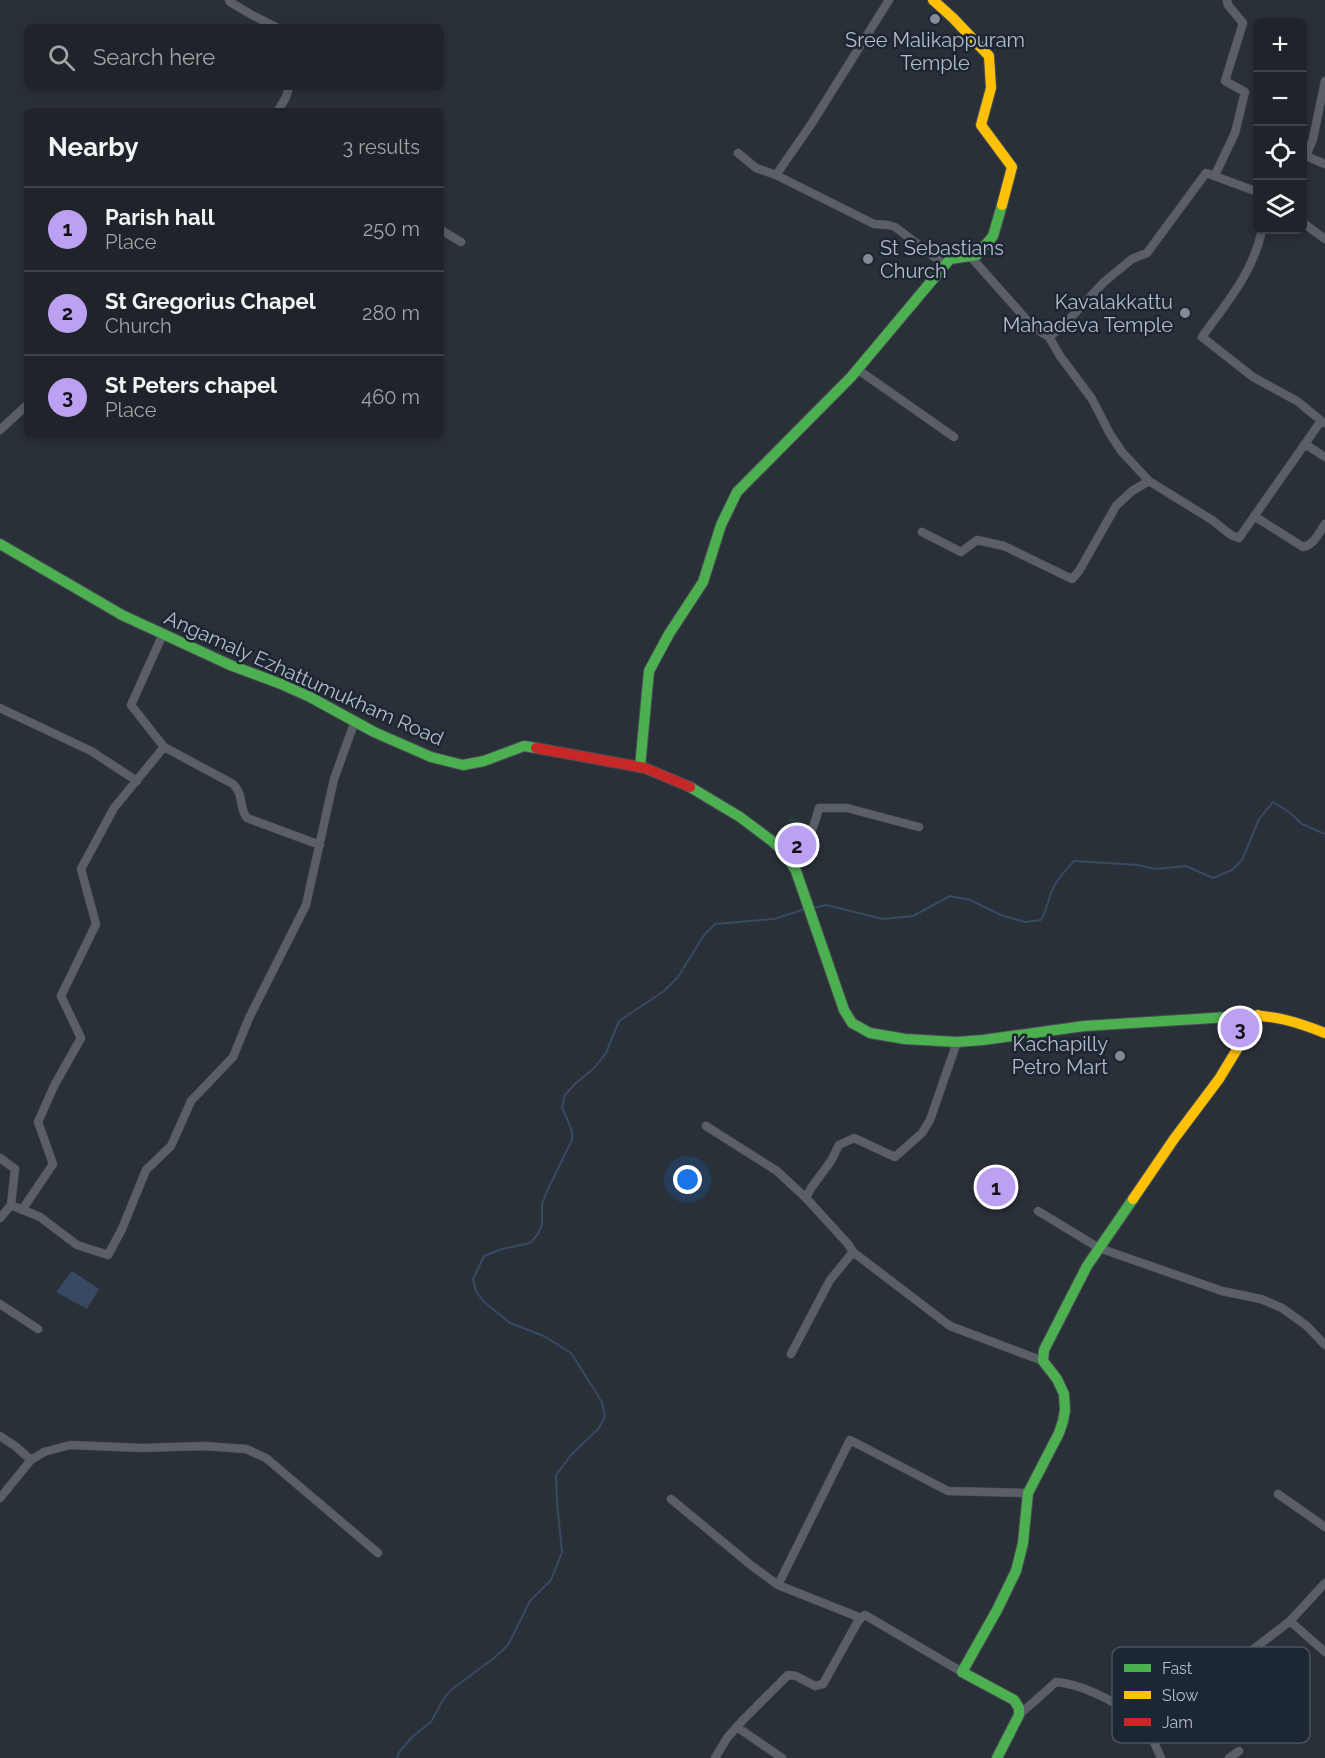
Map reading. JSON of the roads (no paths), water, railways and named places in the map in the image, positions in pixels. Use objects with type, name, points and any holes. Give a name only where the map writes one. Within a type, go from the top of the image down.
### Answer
[{"type":"street","points":[[229,0],[270,24]]},
{"type":"street","points":[[776,175],[812,123],[889,0]]},
{"type":"street","points":[[640,767],[649,671],[669,634],[703,582],[721,525],[737,492],[857,369],[950,260],[977,255],[993,236],[1012,167],[981,125],[991,88],[989,56],[933,0]]},
{"type":"street","points":[[1215,175],[1235,133],[1245,92],[1225,81],[1243,23],[1228,5],[1227,0]]},
{"type":"street","points":[[1307,151],[1314,140],[1325,81]]},
{"type":"street","points":[[280,108],[287,90]]},
{"type":"street","points":[[738,153],[756,168],[776,175],[874,224],[895,227],[945,266]]},
{"type":"street","points":[[1307,157],[1325,164]]},
{"type":"street","points":[[1049,337],[1063,326],[1104,282],[1132,259],[1147,253],[1206,173],[1253,190]]},
{"type":"street","points":[[1307,226],[1325,239]]},
{"type":"street","points":[[444,232],[461,242]]},
{"type":"street","points":[[970,256],[1033,327],[1049,337],[1092,399],[1122,452],[1149,482],[1239,538],[1323,422],[1297,402],[1252,377],[1202,337],[1243,280],[1261,234]]},
{"type":"street","points":[[857,369],[954,437]]},
{"type":"street","points":[[0,430],[24,408]]},
{"type":"street","points":[[1305,444],[1325,457]]},
{"type":"street","points":[[922,532],[961,552],[977,540],[1004,546],[1072,579],[1079,571],[1116,506],[1132,491],[1149,482]]},
{"type":"street","points":[[1254,516],[1303,547],[1312,543],[1325,524]]},
{"type":"street","name":"Angamaly Ezhattumukham Road","points":[[0,544],[104,605],[230,665],[291,688],[374,732],[431,757],[463,765],[484,761],[524,746],[640,767],[694,788],[772,841],[785,853],[801,888],[844,1011],[852,1023],[870,1034],[957,1042],[1084,1026],[1258,1015],[1289,1020],[1325,1033]]},
{"type":"street","points":[[163,634],[131,705],[164,747],[233,784],[240,793],[243,813],[247,818],[320,845]]},
{"type":"street","points":[[0,708],[91,751],[137,781]]},
{"type":"street","points":[[11,1205],[40,1217],[77,1245],[108,1255],[122,1229],[146,1170],[171,1146],[191,1101],[233,1057],[249,1018],[306,905],[334,779],[355,721]]},
{"type":"street","points":[[22,1210],[53,1164],[38,1122],[54,1086],[81,1038],[61,996],[96,924],[81,869],[114,808],[164,747]]},
{"type":"street","points":[[792,864],[803,851],[819,808],[847,808],[919,826]]},
{"type":"street","points":[[1043,1361],[1044,1350],[1087,1266],[1174,1139],[1219,1079],[1258,1015]]},
{"type":"street","points":[[806,1198],[831,1161],[839,1144],[854,1138],[895,1157],[922,1133],[930,1119],[957,1042]]},
{"type":"street","points":[[706,1126],[777,1171],[806,1198],[853,1252],[950,1326],[1043,1361],[1063,1388],[1066,1398],[1065,1412],[1059,1433],[1028,1493],[1023,1543],[1016,1571],[962,1672]]},
{"type":"street","points":[[0,1158],[15,1169],[11,1205],[0,1218]]},
{"type":"street","points":[[1038,1211],[1099,1248],[1222,1292],[1262,1299],[1282,1308],[1307,1326],[1325,1345]]},
{"type":"street","points":[[791,1354],[830,1280],[853,1252]]},
{"type":"street","points":[[0,1304],[38,1329]]},
{"type":"street","points":[[0,1436],[30,1460]]},
{"type":"street","points":[[778,1585],[850,1440],[948,1491],[1028,1493]]},
{"type":"street","points":[[0,1498],[30,1460],[44,1452],[70,1445],[142,1448],[204,1446],[246,1449],[266,1458],[378,1552]]},
{"type":"street","points":[[1278,1494],[1325,1527]]},
{"type":"street","points":[[671,1499],[778,1585],[861,1618],[865,1616],[871,1618],[965,1675],[1014,1700],[1019,1708],[1019,1715]]},
{"type":"street","points":[[1256,1647],[1290,1621],[1325,1583]]},
{"type":"street","points":[[715,1758],[727,1738],[788,1675],[796,1676],[814,1686],[823,1684],[861,1618]]},
{"type":"street","points":[[1290,1621],[1325,1652]]},
{"type":"street","points":[[997,1758],[1019,1715],[1056,1682],[1066,1683],[1112,1702]]},
{"type":"street","points":[[737,1727],[782,1758]]},
{"type":"street","points":[[1154,1743],[1161,1758]]},
{"type":"street","points":[[1229,1758],[1239,1751]]},
{"type":"water","points":[[72,1271],[99,1289],[87,1309],[56,1292]]},
{"type":"waterway","points":[[814,908],[826,905],[883,919],[913,916],[950,896],[970,900],[1001,915],[1025,922],[1041,920],[1055,884],[1074,861],[1137,865],[1156,869],[1186,866],[1213,878],[1232,870],[1242,860],[1259,819],[1273,802],[1302,824],[1325,834]]},
{"type":"waterway","points":[[397,1758],[413,1736],[431,1722],[451,1690],[508,1645],[530,1601],[551,1580],[562,1552],[556,1475],[571,1455],[599,1428],[605,1416],[602,1402],[571,1353],[544,1336],[510,1323],[484,1302],[476,1291],[473,1279],[484,1256],[502,1249],[530,1243],[538,1234],[542,1225],[542,1204],[572,1140],[572,1131],[562,1107],[565,1095],[594,1068],[606,1053],[619,1021],[664,991],[678,977],[704,935],[715,924],[774,919],[805,909]]},
{"type":"place","name":"Sree Malikappuram Temple","points":[[935,19]]},
{"type":"place","name":"St Sebastians Church","points":[[868,259]]},
{"type":"place","name":"Kavalakkattu Mahadeva Temple","points":[[1185,313]]},
{"type":"place","name":"St Gregorius Chapel","points":[[797,845]]},
{"type":"place","name":"St Peters chapel","points":[[1240,1028]]},
{"type":"place","name":"Kachapilly Petro Mart","points":[[1120,1056]]},
{"type":"place","name":"Parish hall","points":[[996,1187]]}]
